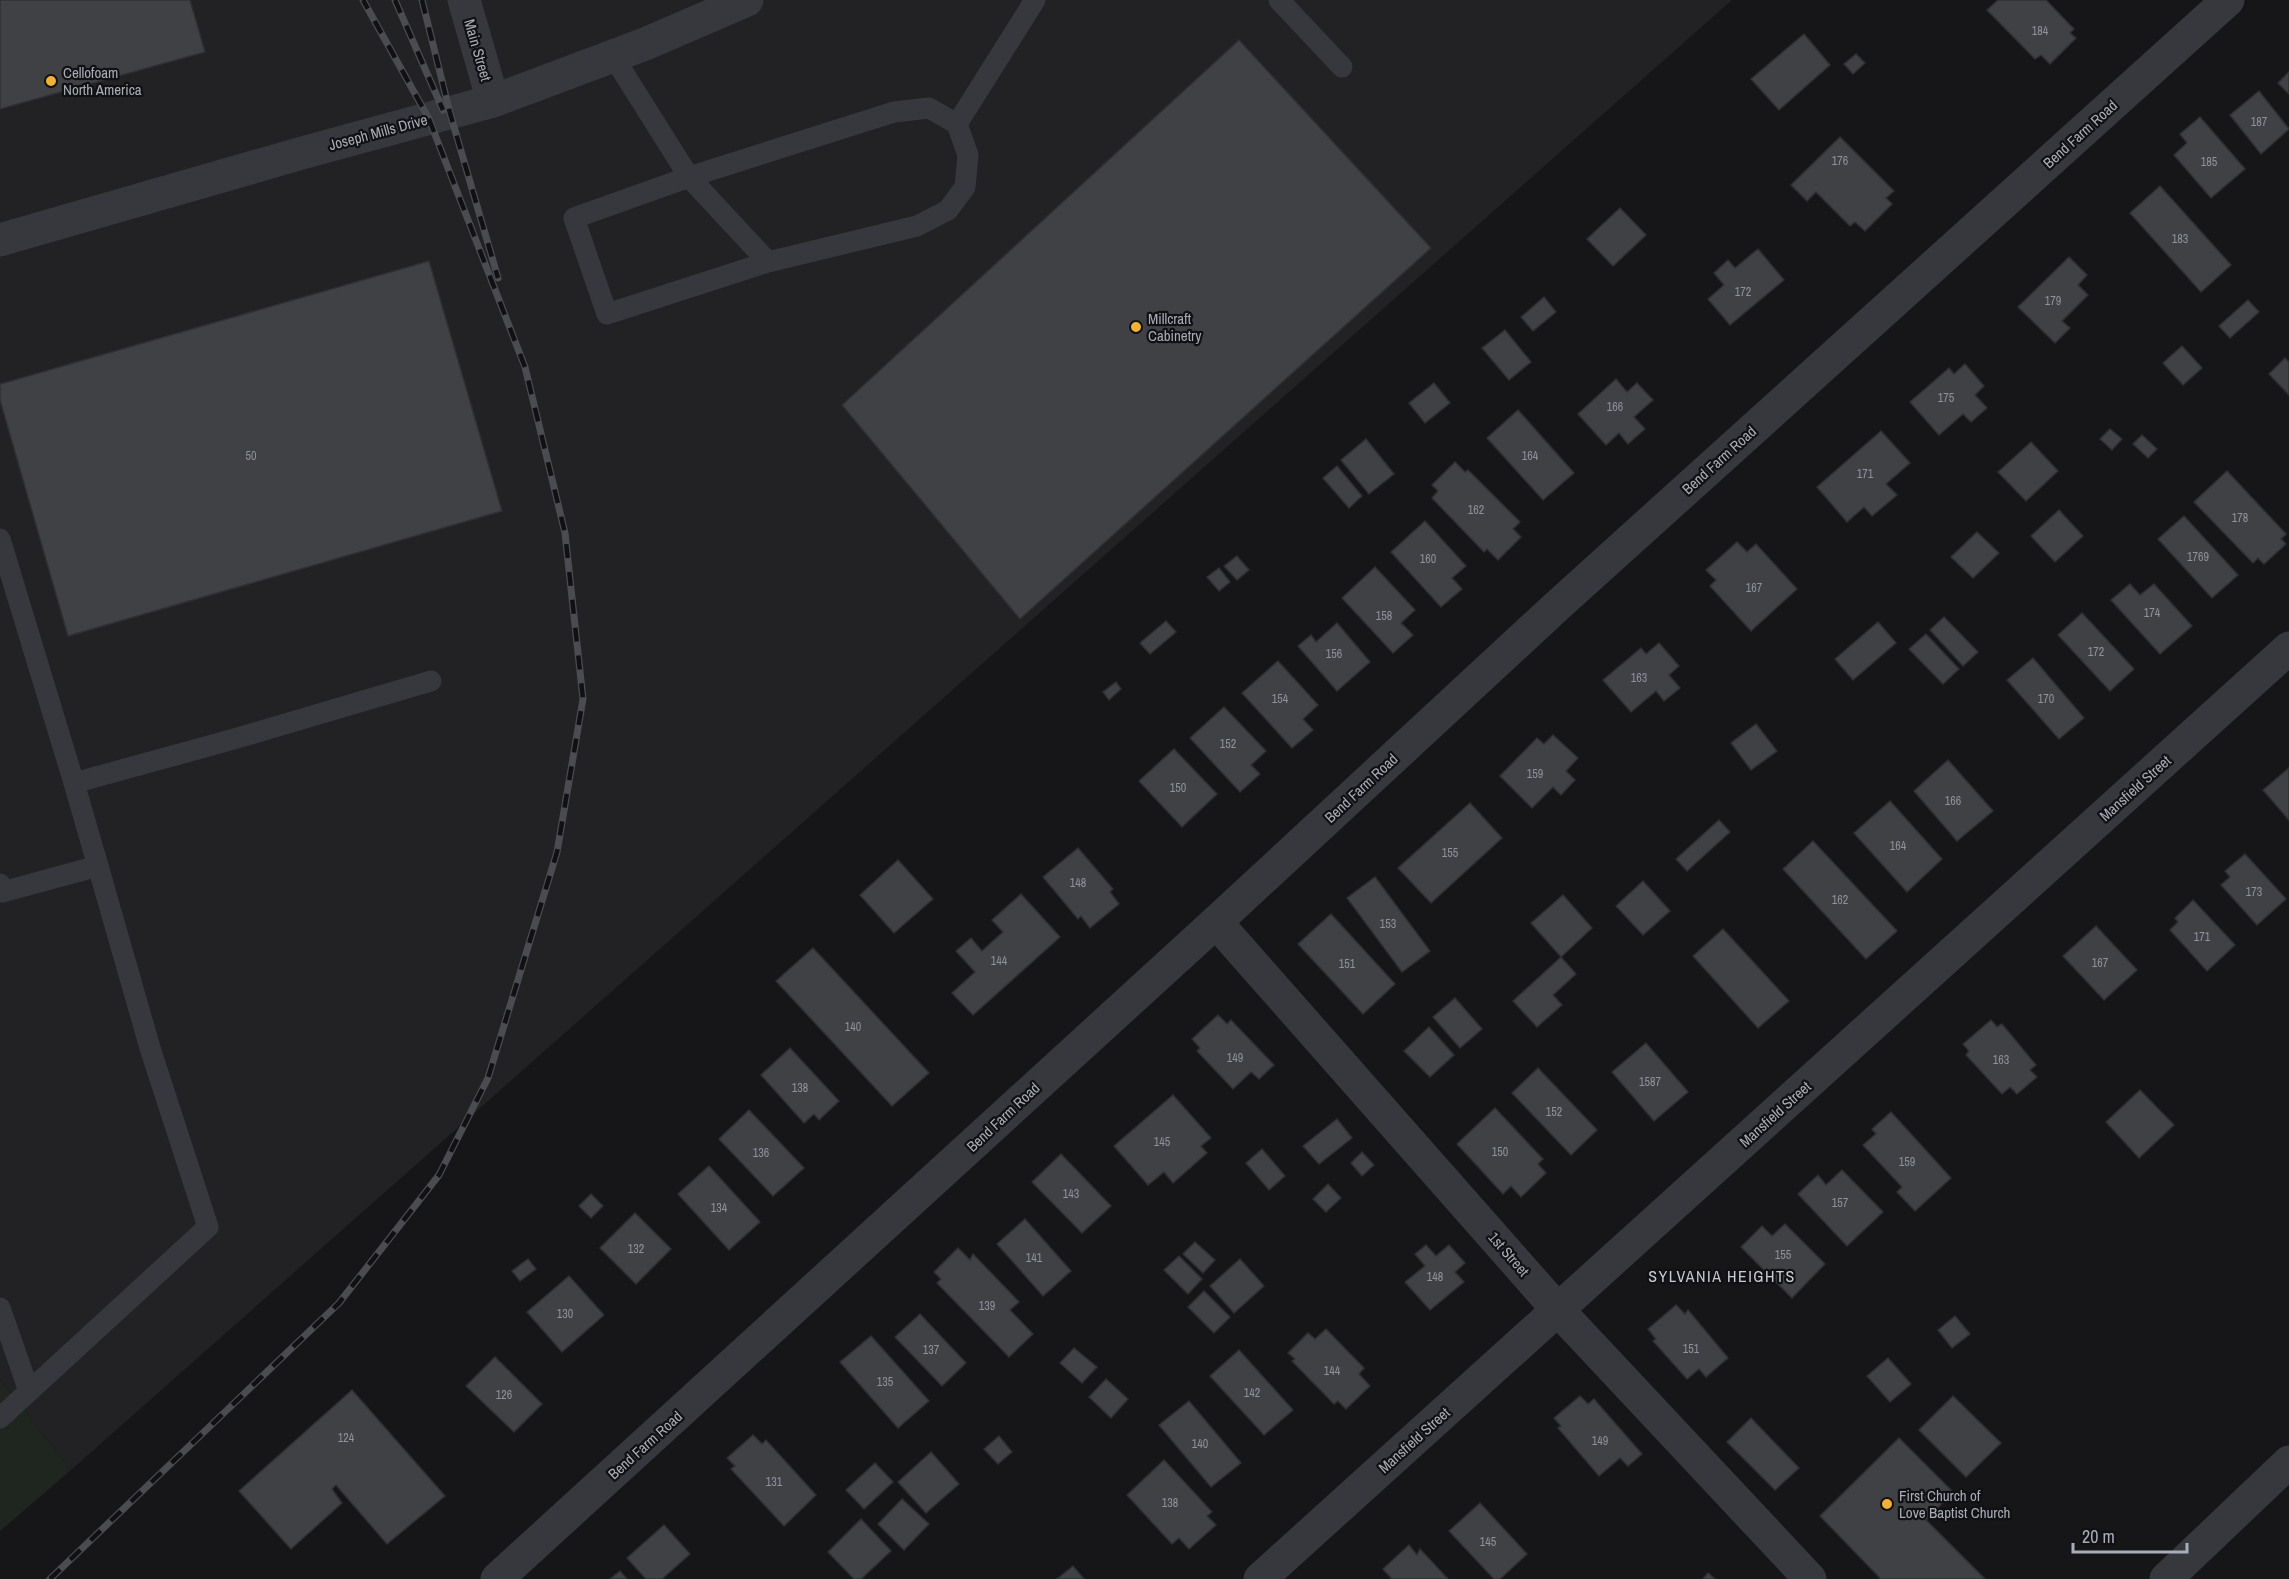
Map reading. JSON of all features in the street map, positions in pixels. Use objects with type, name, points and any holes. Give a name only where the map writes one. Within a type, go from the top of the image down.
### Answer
[{"type":"street","name":"Main Street","points":[[464,0],[493,101]]},
{"type":"street","name":"Joseph Mills Drive","points":[[0,240],[493,101],[613,56],[747,0]]},
{"type":"street","name":"Bend Farm Road","points":[[497,1579],[1216,922],[1556,607],[2228,0]]},
{"type":"street","name":"Mansfield Street","points":[[1260,1579],[2289,648]]},
{"type":"street","name":"1st Street","points":[[1216,922],[1558,1310],[1810,1579]]},
{"type":"street","points":[[2166,1579],[2289,1462]]},
{"type":"lane","points":[[957,124],[1035,0]]},
{"type":"lane","points":[[1280,0],[1342,68]]},
{"type":"lane","points":[[613,56],[689,177],[768,262]]},
{"type":"lane","points":[[929,108],[957,124],[968,155],[965,187],[948,210],[917,226],[768,262],[607,314],[574,218],[689,177],[894,112],[929,108]]},
{"type":"lane","points":[[0,539],[74,783],[150,1048],[208,1227],[0,1418]]},
{"type":"lane","points":[[74,783],[234,740],[431,681]]},
{"type":"lane","points":[[0,884],[2,892],[98,866]]},
{"type":"lane","points":[[0,1308],[29,1391]]},
{"type":"shaded area","points":[[0,0],[1732,0],[71,1470],[0,1380]]},
{"type":"shaded area","points":[[0,1380],[71,1470],[0,1531]]},
{"type":"building","name":"Cellofoam North America","points":[[0,0],[190,0],[205,52],[0,109]]},
{"type":"building","points":[[1998,0],[2046,0],[2074,29],[2070,33],[2076,38],[2050,64],[2041,55],[2035,59],[1987,10]]},
{"type":"building","points":[[1804,34],[1830,65],[1779,110],[1751,79]]},
{"type":"building","name":"Millcraft Cabinetry","points":[[1239,40],[1431,248],[1020,619],[842,405]]},
{"type":"building","points":[[1856,54],[1865,63],[1853,74],[1844,64]]},
{"type":"building","points":[[2289,72],[2289,94],[2278,83]]},
{"type":"building","points":[[2259,91],[2289,129],[2261,154],[2230,115]]},
{"type":"building","points":[[2200,117],[2245,169],[2211,198],[2174,155],[2187,143],[2180,134]]},
{"type":"building","points":[[1840,137],[1894,191],[1886,198],[1892,204],[1865,231],[1855,222],[1850,226],[1816,192],[1807,201],[1791,185]]},
{"type":"building","points":[[2160,186],[2231,265],[2201,292],[2130,213]]},
{"type":"building","points":[[1620,208],[1646,235],[1613,266],[1587,239]]},
{"type":"building","points":[[1758,249],[1784,280],[1730,325],[1708,299],[1724,285],[1714,273],[1728,260],[1735,268]]},
{"type":"building","points":[[2069,257],[2087,275],[2078,285],[2088,295],[2062,321],[2070,328],[2055,343],[2018,307]]},
{"type":"building","points":[[429,261],[502,511],[68,636],[0,400],[0,384]]},
{"type":"building","points":[[1544,297],[1556,312],[1533,331],[1521,317]]},
{"type":"building","points":[[2248,300],[2259,312],[2230,338],[2219,326]]},
{"type":"building","points":[[1505,330],[1531,362],[1509,380],[1482,348]]},
{"type":"building","points":[[2182,346],[2202,368],[2183,385],[2163,363]]},
{"type":"building","points":[[2285,358],[2289,362],[2289,395],[2269,374]]},
{"type":"building","points":[[1965,364],[1984,386],[1975,395],[1987,408],[1971,422],[1963,414],[1939,435],[1910,402],[1949,368],[1954,374]]},
{"type":"building","points":[[1616,379],[1627,392],[1637,383],[1653,400],[1634,417],[1645,429],[1628,444],[1619,433],[1606,445],[1578,414]]},
{"type":"building","points":[[1434,383],[1450,403],[1425,423],[1409,403]]},
{"type":"building","points":[[1518,410],[1574,473],[1543,500],[1487,438]]},
{"type":"building","points":[[2110,429],[2122,439],[2112,450],[2100,439]]},
{"type":"building","points":[[1881,431],[1910,463],[1886,484],[1897,495],[1872,516],[1864,507],[1847,522],[1817,487]]},
{"type":"building","points":[[2142,435],[2157,449],[2148,458],[2133,444]]},
{"type":"building","points":[[1366,439],[1394,474],[1369,494],[1341,460]]},
{"type":"building","points":[[2031,442],[2058,471],[2026,501],[1998,472]]},
{"type":"building","points":[[1455,462],[1465,472],[1468,470],[1520,522],[1513,529],[1521,537],[1498,560],[1487,549],[1484,552],[1432,498],[1438,491],[1432,485]]},
{"type":"building","points":[[1337,466],[1362,496],[1349,508],[1323,478]]},
{"type":"building","points":[[2227,471],[2286,534],[2281,539],[2286,544],[2264,564],[2258,558],[2253,563],[2194,502]]},
{"type":"building","points":[[2059,510],[2083,536],[2055,562],[2031,536]]},
{"type":"building","points":[[2184,516],[2238,575],[2212,598],[2158,539]]},
{"type":"building","points":[[1425,521],[1466,566],[1452,578],[1462,589],[1441,607],[1391,552]]},
{"type":"building","points":[[1977,532],[1999,553],[1973,578],[1951,557]]},
{"type":"building","points":[[1737,542],[1747,552],[1756,544],[1797,589],[1751,631],[1710,586],[1716,580],[1706,570]]},
{"type":"building","points":[[1237,556],[1249,570],[1237,580],[1224,566]]},
{"type":"building","points":[[1375,567],[1415,610],[1401,623],[1413,635],[1393,653],[1342,598]]},
{"type":"building","points":[[1219,568],[1230,582],[1219,591],[1207,577]]},
{"type":"building","points":[[2130,584],[2140,595],[2154,584],[2192,626],[2160,654],[2111,600]]},
{"type":"building","points":[[2082,613],[2134,669],[2110,691],[2058,635]]},
{"type":"building","points":[[1944,617],[1978,652],[1963,666],[1930,630]]},
{"type":"building","points":[[1166,621],[1176,632],[1150,654],[1140,643]]},
{"type":"building","points":[[1878,622],[1896,643],[1853,680],[1835,659]]},
{"type":"building","points":[[1337,623],[1370,662],[1337,691],[1298,646],[1311,635],[1316,642]]},
{"type":"building","points":[[1926,634],[1959,669],[1943,684],[1909,649]]},
{"type":"building","points":[[1659,643],[1679,666],[1669,675],[1680,688],[1664,701],[1656,691],[1631,712],[1603,680],[1641,648],[1646,654]]},
{"type":"building","points":[[2033,658],[2084,718],[2059,739],[2007,680]]},
{"type":"building","points":[[1278,661],[1318,705],[1303,719],[1313,730],[1292,748],[1242,693]]},
{"type":"building","points":[[1116,682],[1121,689],[1109,700],[1103,692]]},
{"type":"building","points":[[1224,707],[1266,751],[1251,765],[1260,774],[1240,792],[1190,738]]},
{"type":"building","points":[[1756,724],[1777,751],[1751,770],[1731,743]]},
{"type":"building","points":[[1553,735],[1578,758],[1566,771],[1575,780],[1561,795],[1553,787],[1532,808],[1500,776],[1537,738],[1544,744]]},
{"type":"building","points":[[1174,749],[1217,794],[1182,827],[1139,781]]},
{"type":"building","points":[[1948,760],[1993,811],[1957,841],[1914,791]]},
{"type":"building","points":[[2289,768],[2289,820],[2263,790]]},
{"type":"building","points":[[1890,801],[1942,859],[1907,892],[1854,833]]},
{"type":"building","points":[[1470,803],[1502,838],[1431,903],[1398,868]]},
{"type":"building","points":[[1719,820],[1730,832],[1687,871],[1676,859]]},
{"type":"building","points":[[1813,841],[1897,931],[1866,959],[1783,869]]},
{"type":"building","points":[[1078,848],[1113,889],[1110,892],[1119,904],[1090,928],[1081,916],[1078,919],[1043,877]]},
{"type":"building","points":[[2245,854],[2286,899],[2257,925],[2221,885],[2230,877],[2225,871]]},
{"type":"building","points":[[898,860],[933,899],[894,933],[860,895]]},
{"type":"building","points":[[1375,877],[1430,951],[1402,972],[1347,898]]},
{"type":"building","points":[[1643,881],[1670,911],[1643,935],[1616,906]]},
{"type":"building","points":[[1021,894],[1060,937],[973,1015],[952,993],[975,972],[956,951],[971,938],[982,951],[1003,932],[992,920]]},
{"type":"building","points":[[1563,895],[1592,928],[1561,957],[1531,923]]},
{"type":"building","points":[[2193,900],[2235,945],[2207,971],[2170,930],[2178,922],[2175,918]]},
{"type":"building","points":[[1331,914],[1395,984],[1363,1014],[1298,944]]},
{"type":"building","points":[[2096,926],[2137,970],[2104,1000],[2063,956]]},
{"type":"building","points":[[1723,929],[1789,1001],[1758,1028],[1693,956]]},
{"type":"building","points":[[813,948],[929,1073],[892,1106],[776,981]]},
{"type":"building","points":[[1561,957],[1576,974],[1553,995],[1562,1005],[1537,1027],[1513,1001]]},
{"type":"building","points":[[1455,998],[1482,1029],[1460,1048],[1433,1017]]},
{"type":"building","points":[[1218,1015],[1227,1024],[1231,1020],[1274,1065],[1259,1079],[1251,1072],[1233,1089],[1197,1051],[1200,1048],[1192,1039]]},
{"type":"building","points":[[1991,1020],[1997,1027],[2002,1024],[2036,1065],[2030,1070],[2037,1077],[2017,1094],[2010,1087],[2002,1094],[1966,1055],[1969,1051],[1963,1044]]},
{"type":"building","points":[[1429,1027],[1454,1055],[1430,1077],[1404,1051]]},
{"type":"building","points":[[1646,1043],[1688,1092],[1654,1121],[1612,1072]]},
{"type":"building","points":[[790,1048],[839,1101],[819,1120],[814,1114],[804,1123],[761,1075]]},
{"type":"building","points":[[1538,1068],[1597,1130],[1571,1155],[1512,1093]]},
{"type":"building","points":[[2140,1090],[2174,1125],[2139,1158],[2106,1122]]},
{"type":"building","points":[[1173,1095],[1211,1138],[1201,1146],[1207,1153],[1173,1183],[1164,1172],[1148,1185],[1114,1146]]},
{"type":"building","points":[[1495,1108],[1543,1159],[1538,1164],[1546,1173],[1521,1197],[1511,1186],[1503,1194],[1457,1144]]},
{"type":"building","points":[[749,1110],[804,1168],[773,1196],[719,1139]]},
{"type":"building","points":[[1891,1112],[1951,1178],[1915,1211],[1897,1192],[1902,1187],[1863,1145],[1876,1134],[1872,1129]]},
{"type":"building","points":[[1337,1119],[1352,1138],[1319,1164],[1303,1146]]},
{"type":"building","points":[[1262,1149],[1285,1176],[1269,1190],[1246,1163]]},
{"type":"building","points":[[1362,1152],[1374,1165],[1362,1176],[1351,1163]]},
{"type":"building","points":[[1061,1154],[1111,1206],[1082,1233],[1032,1182]]},
{"type":"building","points":[[709,1166],[760,1222],[729,1250],[678,1194]]},
{"type":"building","points":[[1842,1170],[1883,1212],[1847,1246],[1798,1194],[1818,1175],[1826,1185]]},
{"type":"building","points":[[1328,1184],[1341,1198],[1326,1212],[1313,1199]]},
{"type":"building","points":[[591,1194],[603,1206],[591,1218],[579,1206]]},
{"type":"building","points":[[635,1213],[671,1249],[636,1284],[600,1248]]},
{"type":"building","points":[[1025,1219],[1071,1271],[1043,1296],[997,1244]]},
{"type":"building","points":[[1785,1224],[1825,1264],[1792,1298],[1741,1247],[1762,1226],[1772,1236]]},
{"type":"building","points":[[1195,1242],[1215,1260],[1203,1273],[1183,1254]]},
{"type":"building","points":[[1426,1245],[1436,1256],[1449,1245],[1465,1263],[1455,1272],[1464,1282],[1430,1310],[1405,1282],[1425,1266],[1415,1254]]},
{"type":"building","points":[[958,1248],[970,1260],[973,1254],[1019,1302],[1010,1310],[1033,1334],[1009,1357],[937,1283],[941,1279],[934,1272]]},
{"type":"building","points":[[1179,1256],[1202,1279],[1188,1294],[1164,1270]]},
{"type":"building","points":[[528,1259],[536,1269],[520,1281],[512,1271]]},
{"type":"building","points":[[1240,1259],[1264,1286],[1234,1313],[1210,1286]]},
{"type":"building","points":[[569,1276],[604,1315],[562,1352],[527,1312]]},
{"type":"building","points":[[1204,1291],[1230,1317],[1214,1333],[1188,1307]]},
{"type":"building","points":[[1676,1305],[1685,1314],[1688,1310],[1728,1358],[1706,1377],[1699,1369],[1687,1379],[1653,1341],[1656,1339],[1648,1329]]},
{"type":"building","points":[[920,1314],[966,1363],[942,1386],[895,1337]]},
{"type":"building","points":[[1955,1316],[1970,1334],[1952,1348],[1938,1330]]},
{"type":"building","points":[[1326,1329],[1364,1368],[1359,1374],[1370,1386],[1346,1409],[1338,1401],[1334,1404],[1292,1361],[1295,1359],[1288,1353],[1308,1333],[1315,1339]]},
{"type":"building","points":[[871,1336],[929,1401],[898,1428],[840,1362]]},
{"type":"building","points":[[1074,1348],[1097,1367],[1082,1383],[1060,1363]]},
{"type":"building","points":[[1239,1350],[1293,1410],[1264,1435],[1210,1376]]},
{"type":"building","points":[[495,1357],[542,1404],[514,1432],[466,1386]]},
{"type":"building","points":[[1888,1358],[1911,1384],[1890,1402],[1867,1376]]},
{"type":"building","points":[[1106,1379],[1128,1399],[1111,1418],[1089,1397]]},
{"type":"building","points":[[352,1390],[445,1496],[387,1544],[336,1485],[332,1489],[342,1503],[291,1549],[239,1491]]},
{"type":"building","points":[[1580,1396],[1588,1404],[1594,1399],[1642,1454],[1628,1466],[1620,1458],[1599,1476],[1558,1428],[1561,1426],[1554,1418]]},
{"type":"building","points":[[1953,1396],[2001,1443],[1966,1477],[1919,1430]]},
{"type":"building","points":[[1189,1401],[1241,1463],[1211,1487],[1159,1425]]},
{"type":"building","points":[[1751,1418],[1799,1468],[1775,1490],[1727,1442]]},
{"type":"building","points":[[753,1435],[762,1444],[766,1440],[816,1495],[784,1526],[731,1469],[735,1466],[727,1458]]},
{"type":"building","points":[[999,1436],[1012,1452],[998,1464],[984,1449]]},
{"type":"building","name":"First Church of Love Baptist Church","points":[[1899,1438],[1953,1492],[1926,1520],[1985,1579],[1881,1579],[1820,1516]]},
{"type":"building","points":[[931,1452],[959,1484],[926,1513],[898,1482]]},
{"type":"building","points":[[1164,1460],[1212,1512],[1207,1516],[1216,1525],[1189,1549],[1179,1538],[1172,1544],[1127,1495]]},
{"type":"building","points":[[875,1463],[893,1482],[864,1509],[846,1490]]},
{"type":"building","points":[[902,1499],[929,1524],[904,1550],[878,1524]]},
{"type":"building","points":[[1480,1503],[1527,1554],[1500,1579],[1494,1579],[1449,1531]]},
{"type":"building","points":[[861,1519],[891,1551],[861,1579],[854,1579],[828,1552]]},
{"type":"building","points":[[664,1525],[690,1554],[662,1579],[646,1579],[627,1558]]},
{"type":"building","points":[[1409,1545],[1417,1555],[1420,1549],[1448,1579],[1392,1579],[1383,1569]]},
{"type":"building","points":[[1073,1566],[1084,1579],[1057,1579]]},
{"type":"building","points":[[620,1571],[627,1579],[610,1579]]},
{"type":"building","points":[[1708,1573],[1715,1579],[1703,1579]]},
{"type":"railway","points":[[50,1579],[339,1303],[439,1175],[488,1078],[557,852],[583,699],[565,533],[525,367],[429,119],[363,0]]},
{"type":"railway","points":[[395,0],[443,110]]},
{"type":"railway","points":[[422,0],[450,113],[498,278]]},
{"type":"place","name":"Cellofoam North America","points":[[51,81]]},
{"type":"place","name":"Millcraft Cabinetry","points":[[1136,327]]},
{"type":"place","name":"First Church of Love Baptist Church","points":[[1887,1504]]},
{"type":"district","name":"SYLVANIA HEIGHTS","points":[[1722,1276]]}]
